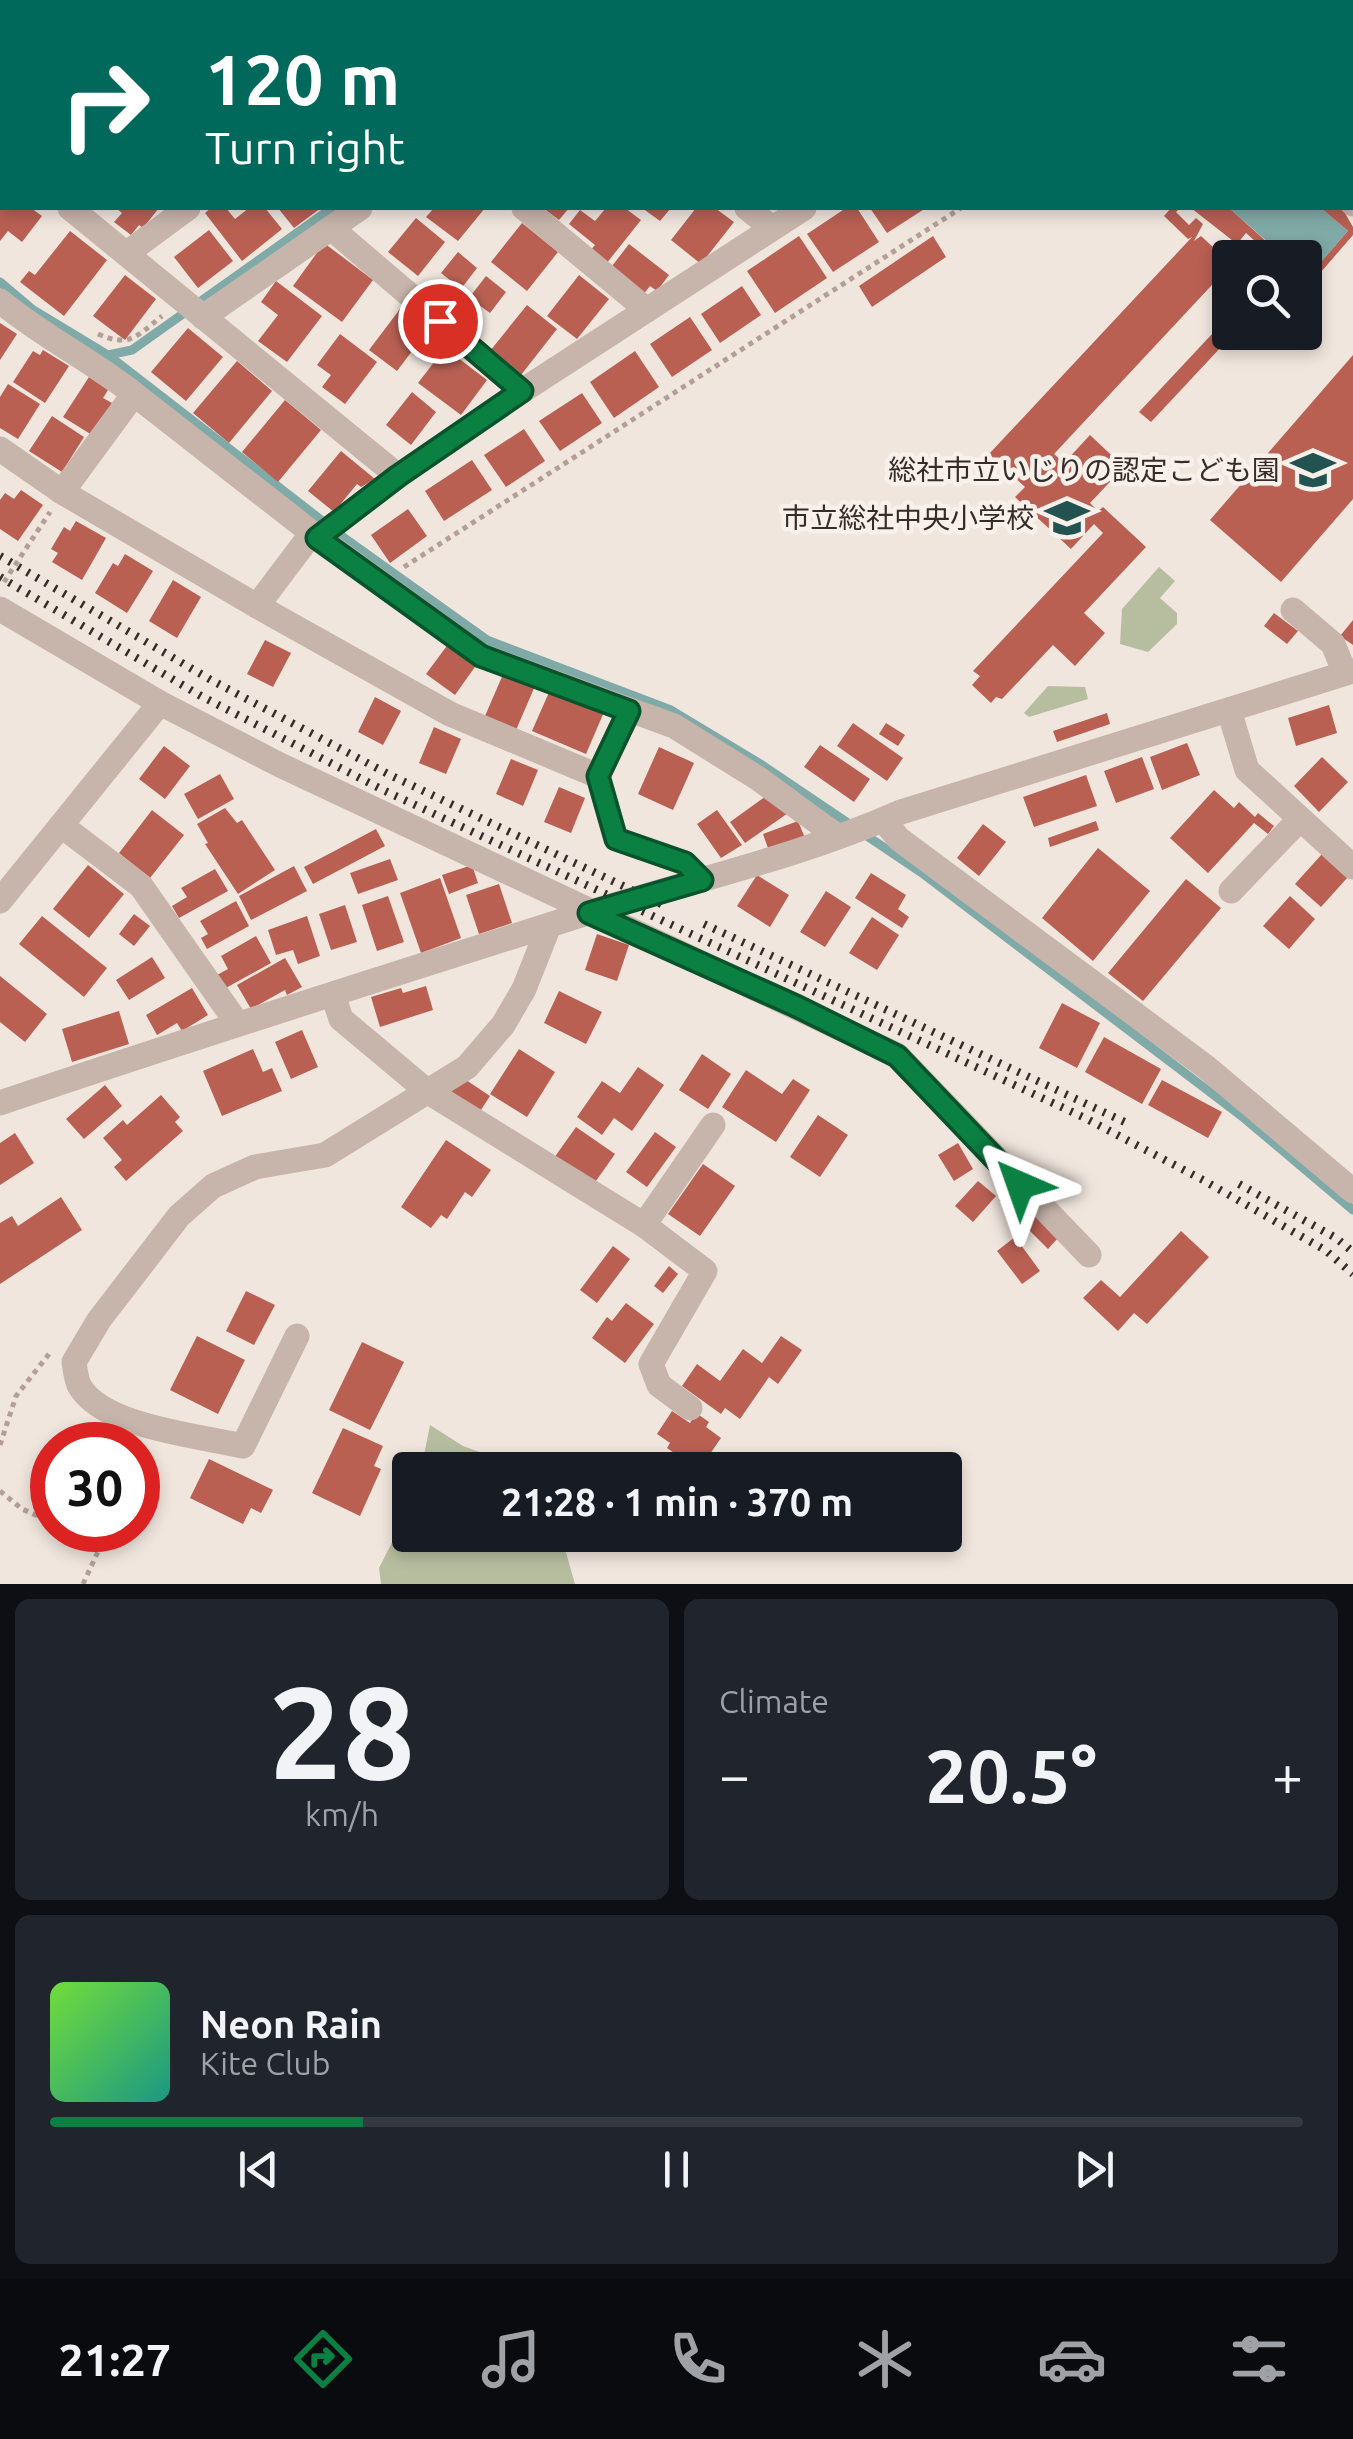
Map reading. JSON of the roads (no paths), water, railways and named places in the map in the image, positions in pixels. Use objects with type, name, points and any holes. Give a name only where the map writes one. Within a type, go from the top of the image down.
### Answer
[{"type":"street","points":[[73,210],[398,476]]},
{"type":"street","points":[[127,253],[185,210]]},
{"type":"street","points":[[202,317],[357,210]]},
{"type":"street","points":[[526,210],[647,310]]},
{"type":"street","points":[[750,210],[772,228]]},
{"type":"street","points":[[257,606],[322,532],[398,476],[801,210]]},
{"type":"street","points":[[332,228],[522,391]]},
{"type":"street","points":[[0,301],[70,335],[103,370],[481,656],[674,726],[759,778],[858,830],[899,840],[1206,1067],[1353,1191]]},
{"type":"street","points":[[62,492],[134,394]]},
{"type":"street","points":[[0,448],[62,492],[450,714],[598,776]]},
{"type":"street","points":[[0,610],[160,703],[280,764],[897,1056],[1089,1254]]},
{"type":"street","points":[[0,1103],[237,1023],[702,880],[1349,672],[1333,644],[1293,610]]},
{"type":"street","points":[[0,902],[160,703]]},
{"type":"street","points":[[1229,710],[1247,770],[1353,868]]},
{"type":"street","points":[[629,711],[598,776],[616,839],[685,863],[702,880]]},
{"type":"street","points":[[1231,891],[1300,819]]},
{"type":"street","points":[[62,826],[141,886],[237,1023]]},
{"type":"street","points":[[297,1336],[244,1446],[129,1422],[96,1404],[79,1384],[74,1362],[99,1320],[179,1216],[213,1186],[255,1167],[325,1155],[467,1066],[503,1025],[524,988],[549,926]]},
{"type":"street","points":[[333,995],[342,1019],[427,1091],[644,1225],[705,1271],[651,1364],[659,1385],[690,1408]]},
{"type":"street","points":[[644,1225],[712,1124]]},
{"type":"water","points":[[1231,210],[1323,210],[1348,231],[1322,261],[1322,240],[1266,240]]},
{"type":"waterway","points":[[108,355],[132,350],[329,210]]},
{"type":"waterway","points":[[0,282],[32,309],[108,355],[347,540],[487,640],[671,710],[851,825]]},
{"type":"waterway","points":[[864,834],[922,873],[1244,1118],[1353,1210]]},
{"type":"railway","points":[[0,556],[211,680],[390,775],[663,905]]},
{"type":"railway","points":[[0,577],[201,696],[383,790],[1085,1118],[1325,1250],[1353,1274]]},
{"type":"railway","points":[[704,924],[1129,1124]]},
{"type":"railway","points":[[1239,1184],[1336,1238],[1353,1252]]},
{"type":"place","name":"総社市立いじりの認定こども園","points":[[1313,470]]},
{"type":"place","name":"市立総社中央小学校","points":[[1067,518]]}]
